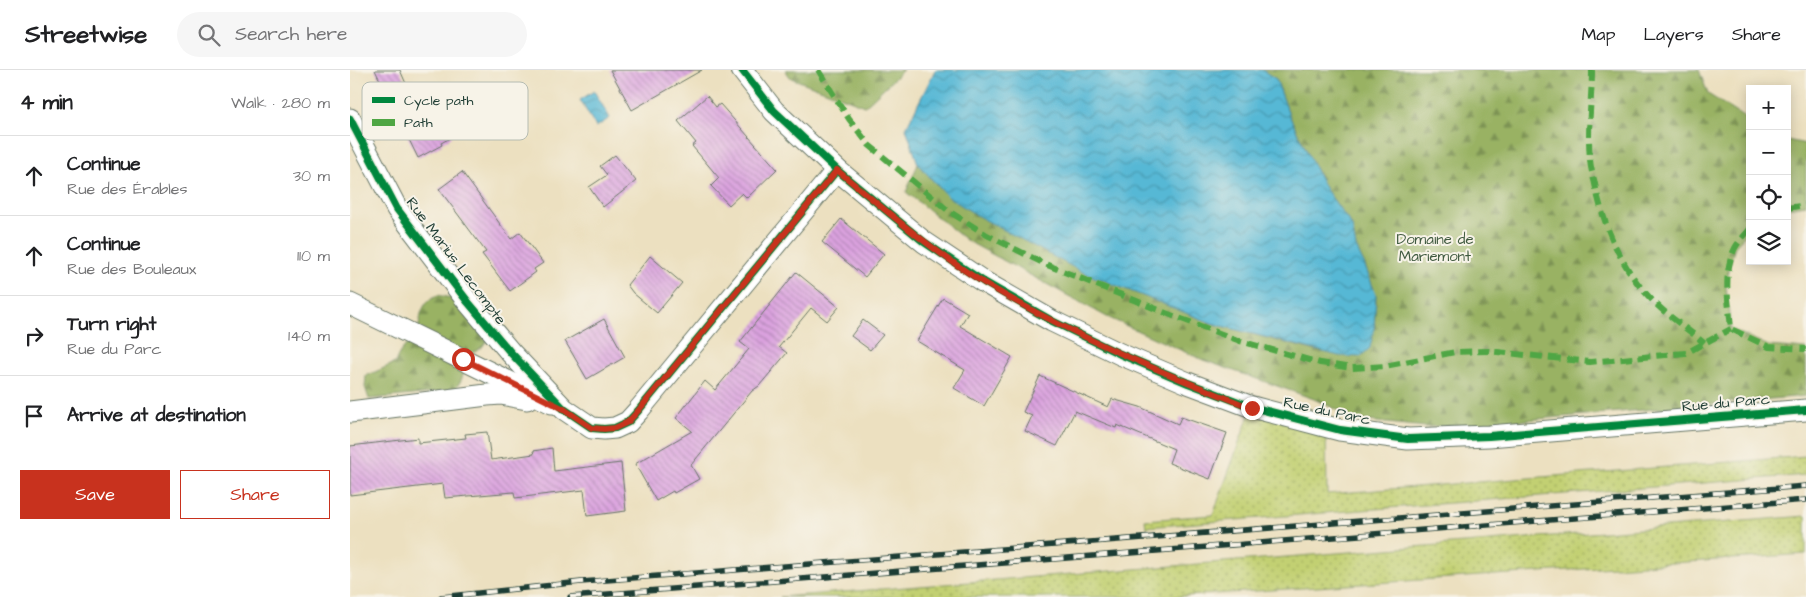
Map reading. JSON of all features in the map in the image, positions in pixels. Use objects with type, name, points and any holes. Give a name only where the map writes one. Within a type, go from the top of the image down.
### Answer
[{"type":"street","name":"Rue du Parc","points":[[742,70],[774,111],[837,170],[924,242],[984,282],[1052,321],[1128,357],[1252,408],[1340,430],[1408,439],[1489,436],[1806,410]]},
{"type":"street","name":"Rue Marius Lecompte","points":[[350,119],[397,209],[464,297],[499,339],[564,409]]},
{"type":"street","points":[[350,304],[564,409],[592,428],[615,428],[628,422],[644,404],[837,170]]},
{"type":"street","points":[[350,412],[501,394],[516,396],[564,409]]},
{"type":"green space","points":[[785,70],[903,70],[865,106],[791,78]]},
{"type":"green space","name":"Domaine de Mariemont","points":[[1262,70],[1699,70],[1708,94],[1746,118],[1746,234],[1735,247],[1727,275],[1726,289],[1731,329],[1769,346],[1806,349],[1806,396],[1426,427],[1359,420],[1314,399],[1203,360],[1107,317],[966,240],[906,192],[918,164],[947,196],[978,216],[1083,272],[1214,324],[1316,351],[1374,329],[1376,295],[1356,247],[1352,226],[1325,188],[1290,117],[1276,79]]},
{"type":"green space","points":[[1791,141],[1806,144],[1806,205],[1791,207]]},
{"type":"green space","points":[[438,295],[468,302],[488,339],[482,347],[463,359],[464,369],[459,383],[453,391],[369,399],[365,387],[366,376],[395,363],[404,348],[410,342],[419,338],[421,313],[427,302]]},
{"type":"green space","points":[[1252,407],[1326,427],[1327,494],[1806,456],[1806,475],[1146,527],[1145,520],[1213,515]]},
{"type":"green space","points":[[1806,516],[1806,554],[1169,597],[780,597]]},
{"type":"water","points":[[935,70],[1262,70],[1276,79],[1290,117],[1325,188],[1352,226],[1356,247],[1376,295],[1374,329],[1370,348],[1360,357],[1339,356],[1214,324],[1082,272],[978,216],[947,196],[918,164],[906,128]]},
{"type":"water","points":[[594,91],[610,118],[596,127],[580,100]]},
{"type":"building","points":[[375,70],[400,70],[405,82],[381,82]]},
{"type":"building","points":[[610,70],[702,70],[632,110]]},
{"type":"building","points":[[707,96],[716,107],[720,104],[777,169],[747,198],[742,193],[729,205],[711,186],[719,178],[692,146],[696,143],[678,121]]},
{"type":"building","points":[[409,140],[446,140],[441,143],[442,145],[418,158]]},
{"type":"building","points":[[615,155],[636,181],[603,207],[589,187],[607,175],[600,166]]},
{"type":"building","points":[[462,172],[511,239],[520,232],[543,263],[534,269],[536,272],[510,291],[482,254],[486,252],[439,189]]},
{"type":"building","points":[[841,219],[884,254],[865,277],[822,242]]},
{"type":"building","points":[[650,256],[682,283],[657,313],[633,293],[627,285]]},
{"type":"building","points":[[796,272],[839,307],[827,321],[811,308],[779,347],[787,353],[759,386],[752,391],[691,465],[699,479],[656,501],[635,464],[692,431],[676,418],[705,381],[715,390],[749,349],[740,342]]},
{"type":"building","points":[[943,298],[968,313],[960,326],[1012,357],[984,406],[954,388],[965,370],[917,341]]},
{"type":"building","points":[[604,319],[625,357],[587,379],[565,341]]},
{"type":"building","points":[[863,320],[883,335],[870,350],[851,336]]},
{"type":"building","points":[[1040,376],[1108,407],[1112,399],[1140,407],[1178,424],[1181,417],[1227,433],[1210,479],[1169,463],[1174,449],[1117,425],[1116,428],[1075,411],[1057,446],[1025,431],[1032,416],[1023,412]]},
{"type":"building","points":[[487,432],[491,460],[534,454],[533,451],[552,448],[554,471],[621,463],[626,511],[587,516],[584,490],[515,498],[514,492],[445,498],[443,484],[350,495],[350,446],[418,438],[418,443],[466,438],[465,434]]},
{"type":"railway","points":[[441,597],[581,582],[1806,486]]},
{"type":"railway","points":[[570,597],[1806,500]]},
{"type":"marked path","points":[[818,70],[849,119],[869,145],[950,212],[987,235],[1045,264],[1240,341],[1320,363],[1352,368],[1385,366],[1455,352],[1489,351],[1590,362],[1686,353],[1731,329]]},
{"type":"marked path","points":[[1592,70],[1589,136],[1590,161],[1609,232],[1624,262],[1643,290],[1654,302],[1704,343]]},
{"type":"marked path","points":[[1791,207],[1806,205]]},
{"type":"marked path","points":[[1746,233],[1735,248],[1727,278],[1731,329],[1769,347],[1806,349]]},
{"type":"cycle path","points":[[742,70],[774,111],[837,170],[924,242],[984,282],[1052,321],[1120,354],[1188,383],[1252,407],[1340,430],[1408,439],[1489,436],[1806,410]]},
{"type":"cycle path","points":[[350,119],[397,209],[468,302],[511,353],[564,409],[592,428],[615,428],[628,422],[837,170]]},
{"type":"route","points":[[463,359],[564,409],[592,428],[615,428],[628,422],[837,170],[924,242],[984,282],[1052,321],[1120,354],[1252,408]]}]
